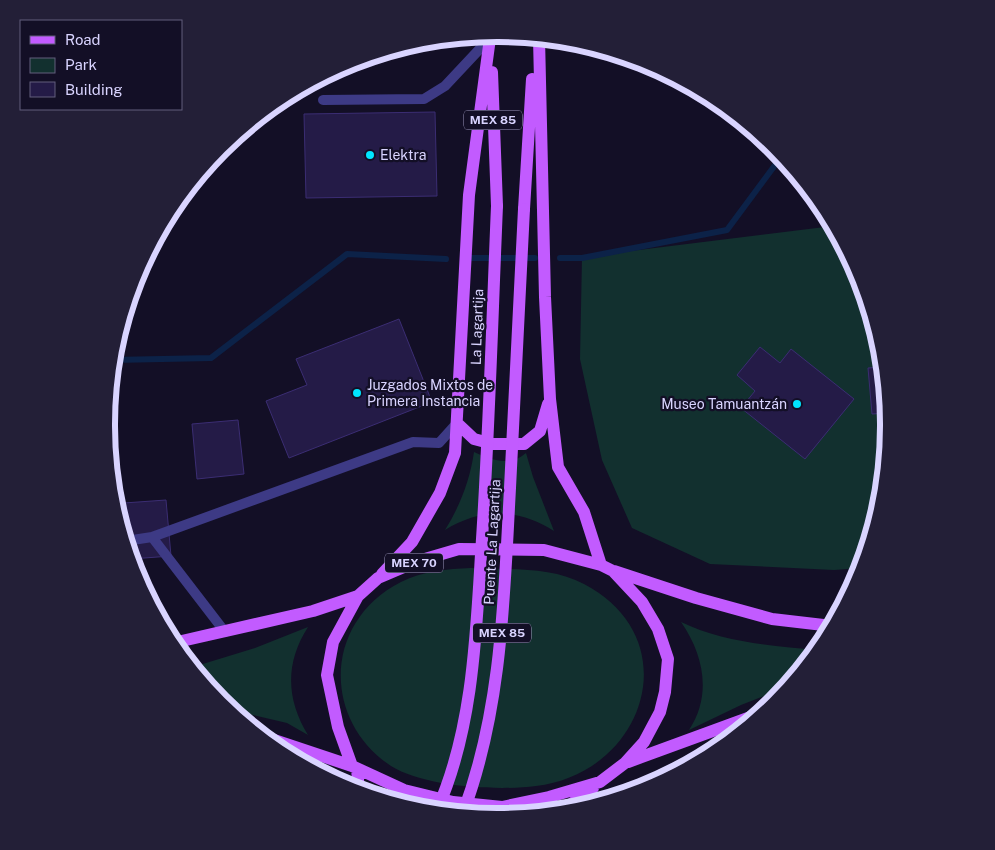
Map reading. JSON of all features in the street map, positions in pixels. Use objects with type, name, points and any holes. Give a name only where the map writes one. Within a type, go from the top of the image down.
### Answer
[{"type":"main road","points":[[378,578],[412,542],[440,493],[455,453],[469,195],[489,42]]},
{"type":"main road","name":"La Lagartija","points":[[488,448],[497,206],[490,42]]},
{"type":"main road","name":"Puente La Lagartija","points":[[466,806],[472,791],[493,706],[503,623],[534,44]]},
{"type":"main road","points":[[539,45],[550,399],[558,467],[584,512],[607,568],[642,602],[658,628],[668,659],[665,692],[660,712],[644,742],[625,763],[578,798]]},
{"type":"main road","points":[[457,423],[474,439],[493,444],[524,444],[540,431],[550,399]]},
{"type":"main road","name":"Puente La Lagartija","points":[[440,803],[451,779],[464,716],[477,619],[488,448]]},
{"type":"main road","name":"MEX 70","points":[[355,768],[338,727],[326,675],[332,642],[358,596],[378,578],[418,562],[460,549],[544,550],[607,568],[696,598],[772,619],[824,625]]},
{"type":"main road","name":"MEX 70","points":[[181,641],[312,611],[358,596]]},
{"type":"main road","points":[[625,763],[739,721]]},
{"type":"main road","points":[[288,745],[355,768],[404,790],[454,802],[502,807],[549,798],[600,782]]},
{"type":"main road","points":[[355,768],[357,780]]},
{"type":"lane","points":[[323,100],[424,98],[445,86],[484,43]]},
{"type":"lane","points":[[133,540],[152,537],[413,442],[439,443],[457,423]]},
{"type":"lane","points":[[152,537],[225,632]]},
{"type":"green space","points":[[825,227],[841,256],[860,302],[873,350],[879,400],[879,450],[873,500],[860,548],[852,569],[834,570],[710,564],[632,528],[602,460],[580,359],[582,257]]},
{"type":"green space","points":[[474,452],[487,458],[501,461],[514,460],[526,453],[533,477],[554,531],[527,518],[500,514],[472,518],[445,530],[464,492]]},
{"type":"green space","points":[[471,568],[529,570],[571,578],[584,584],[617,608],[636,637],[644,669],[640,701],[627,731],[604,757],[574,776],[536,786],[502,788],[462,786],[422,779],[391,766],[368,746],[352,723],[343,697],[341,671],[346,645],[357,621],[376,599],[409,578],[444,570]]},
{"type":"green space","points":[[681,622],[730,639],[808,649],[769,694],[741,705],[689,730],[701,703],[703,689],[700,661]]},
{"type":"green space","points":[[308,627],[295,654],[291,681],[295,708],[308,735],[287,723],[245,713],[200,665],[255,648]]},
{"type":"building","name":"Elektra","points":[[435,112],[437,196],[306,198],[304,114]]},
{"type":"building","name":"Juzgados Mixtos de Primera Instancia","points":[[399,319],[432,402],[289,458],[266,401],[307,385],[296,359]]},
{"type":"building","name":"Museo Tamuantzán","points":[[760,347],[780,363],[791,349],[854,399],[805,459],[741,408],[755,391],[737,375]]},
{"type":"building","points":[[876,367],[880,414],[872,414],[868,368]]},
{"type":"building","points":[[238,420],[244,474],[197,479],[192,424]]},
{"type":"building","points":[[166,500],[171,556],[139,558],[128,524],[124,503]]},
{"type":"waterway","points":[[560,258],[582,258],[727,230],[776,164]]},
{"type":"waterway","points":[[120,360],[211,358],[347,254],[446,259]]},
{"type":"waterway","points":[[471,258],[535,258]]},
{"type":"place","name":"Elektra","points":[[370,155]]},
{"type":"place","name":"Juzgados Mixtos de Primera Instancia","points":[[357,393]]},
{"type":"place","name":"Museo Tamuantzán","points":[[797,404]]}]
